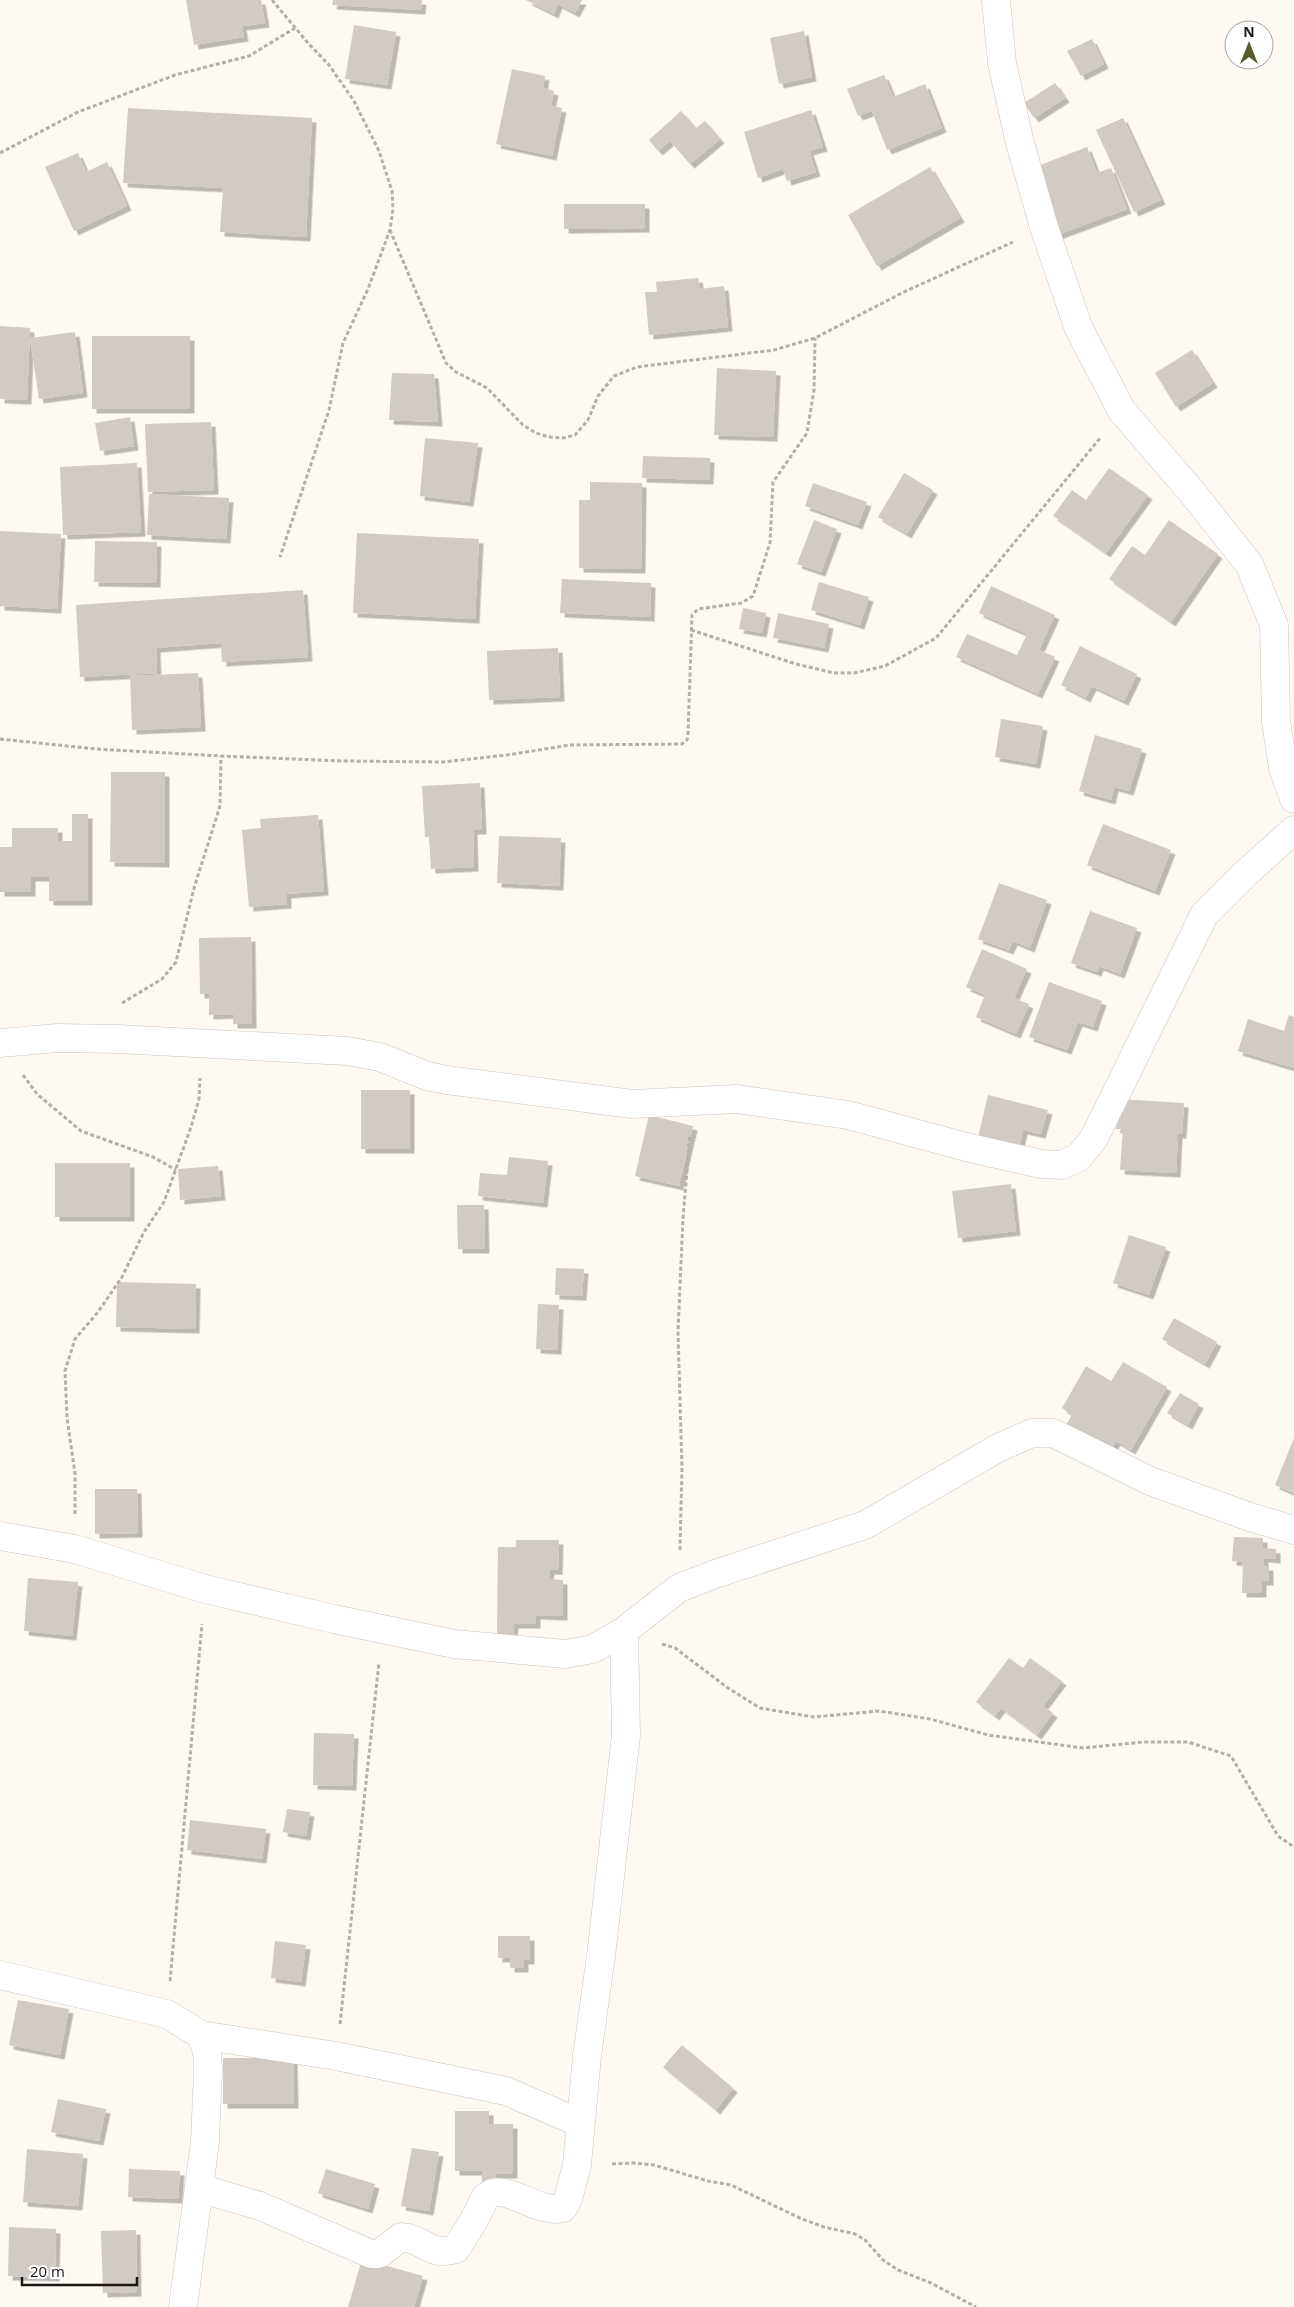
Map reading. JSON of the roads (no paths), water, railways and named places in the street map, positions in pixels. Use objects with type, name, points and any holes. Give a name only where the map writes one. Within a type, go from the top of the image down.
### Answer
[{"type":"street","points":[[996,0],[1002,63],[1020,143],[1044,227],[1080,329],[1122,411],[1249,564],[1274,625],[1276,721],[1284,768],[1294,799]]},
{"type":"street","points":[[0,1043],[57,1038],[346,1051],[380,1057],[428,1076],[447,1080],[632,1104],[737,1099],[848,1115],[966,1147],[1041,1164],[1062,1165],[1080,1158],[1094,1138],[1204,915],[1245,874],[1294,830]]},
{"type":"street","points":[[0,1536],[75,1549],[205,1589],[382,1629],[454,1644],[565,1654],[593,1649],[624,1631],[679,1588],[715,1574],[865,1525],[998,1448],[1032,1433],[1053,1433],[1150,1481],[1250,1517],[1294,1530]]},
{"type":"street","points":[[199,2188],[260,2206],[371,2254],[379,2254],[401,2237],[410,2238],[435,2252],[456,2249],[486,2197],[494,2192],[505,2192],[538,2206],[554,2210],[563,2208],[568,2199],[577,2165],[587,2056],[602,1956],[626,1735],[624,1631]]},
{"type":"street","points":[[0,1975],[61,1987],[167,2014],[201,2035],[336,2056],[506,2091],[580,2123]]},
{"type":"street","points":[[183,2307],[205,2142],[208,2071],[207,2051],[201,2035]]}]
